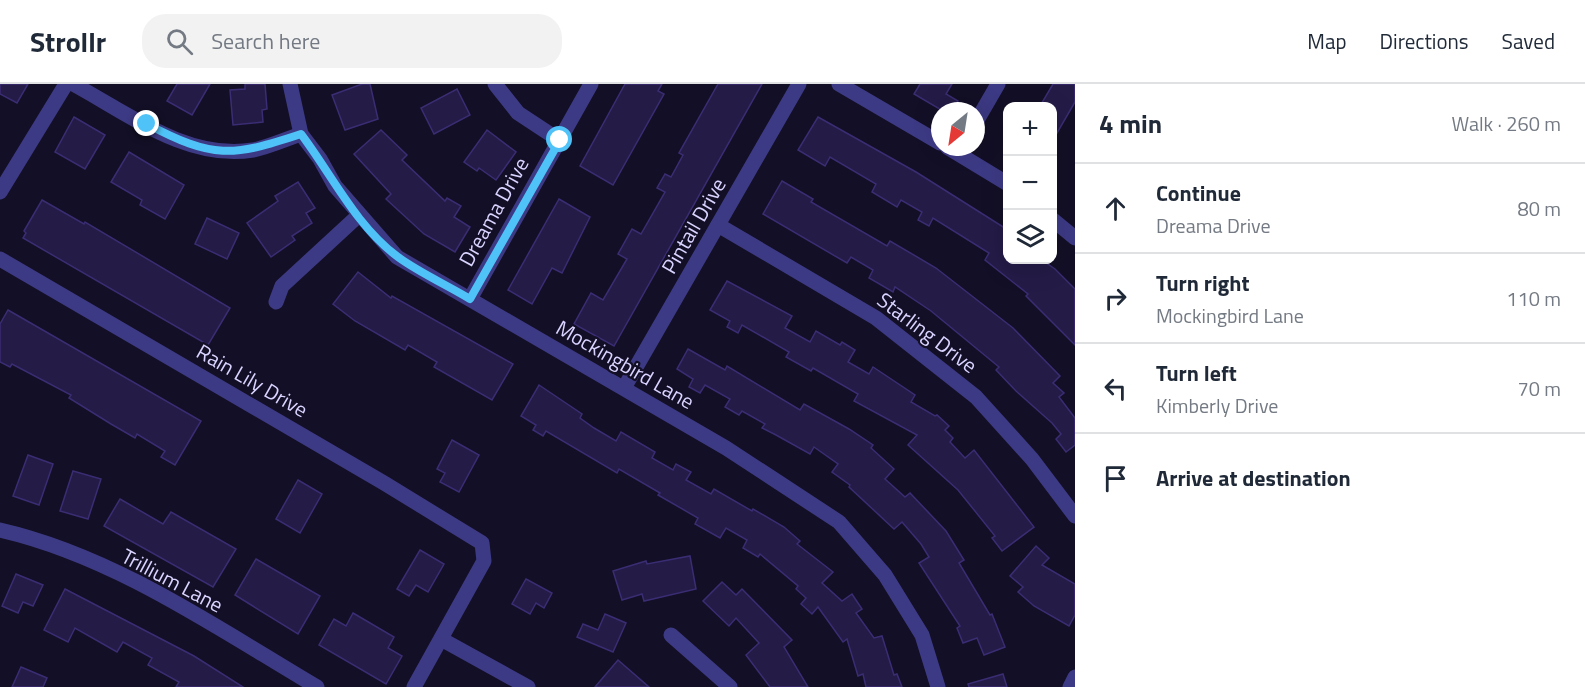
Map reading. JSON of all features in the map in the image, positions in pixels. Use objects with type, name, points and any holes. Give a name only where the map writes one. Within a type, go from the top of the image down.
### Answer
[{"type":"street","points":[[0,192],[66,84]]},
{"type":"street","points":[[73,84],[185,144],[219,152],[253,150],[301,134]]},
{"type":"street","name":"Mockingbird Lane","points":[[291,84],[301,134],[320,159],[335,186],[397,257],[726,448],[839,522],[885,575],[922,635],[938,687]]},
{"type":"street","points":[[495,84],[518,113],[560,140]]},
{"type":"street","name":"Dreama Drive","points":[[470,299],[591,84]]},
{"type":"street","name":"Pintail Drive","points":[[624,388],[799,84]]},
{"type":"street","points":[[839,84],[931,138]]},
{"type":"street","points":[[985,106],[998,84]]},
{"type":"street","points":[[966,156],[1003,181]]},
{"type":"street","points":[[276,302],[282,286],[359,216]]},
{"type":"street","points":[[1057,222],[1075,238]]},
{"type":"street","name":"Starling Drive","points":[[718,225],[876,318],[976,397],[1032,459],[1075,516]]},
{"type":"street","name":"Rain Lily Drive","points":[[0,259],[384,483],[482,543],[484,561],[441,639]]},
{"type":"street","name":"Trillium Lane","points":[[0,530],[87,559],[136,584],[317,687]]},
{"type":"street","points":[[671,635],[730,687]]},
{"type":"street","points":[[414,687],[441,639],[528,687]]},
{"type":"street","points":[[1070,687],[1075,678]]},
{"type":"building","points":[[0,84],[28,84],[17,103],[0,94]]},
{"type":"building","points":[[177,84],[210,84],[192,115],[167,101]]},
{"type":"building","points":[[245,84],[265,84],[267,109],[262,110],[263,122],[233,125],[230,90],[245,89]]},
{"type":"building","points":[[362,84],[370,84],[378,119],[345,130],[332,95]]},
{"type":"building","points":[[625,84],[662,84],[658,91],[664,94],[613,185],[580,166]]},
{"type":"building","points":[[718,84],[762,84],[614,346],[574,324],[591,293],[603,300],[627,259],[618,254],[632,229],[641,234],[665,192],[657,188],[665,174],[671,177],[683,155],[679,153]]},
{"type":"building","points":[[920,84],[952,84],[946,94],[958,101],[931,102],[931,104],[914,94]]},
{"type":"building","points":[[1053,84],[1075,84],[1075,102],[1057,133],[1057,102],[1042,102]]},
{"type":"building","points":[[457,89],[470,115],[434,134],[421,108]]},
{"type":"building","points":[[74,117],[105,135],[85,169],[55,152]]},
{"type":"building","points":[[818,117],[916,172],[1003,227],[1003,264],[1048,264],[1075,289],[1075,345],[1026,296],[1028,294],[985,260],[989,253],[933,218],[929,226],[918,220],[922,212],[901,200],[897,207],[872,192],[876,184],[830,157],[825,166],[798,150]]},
{"type":"building","points":[[381,130],[407,155],[402,160],[445,201],[447,198],[461,206],[454,217],[470,227],[455,252],[424,234],[386,199],[391,194],[354,154]]},
{"type":"building","points":[[487,130],[516,152],[496,180],[479,168],[477,171],[464,162]]},
{"type":"building","points":[[129,152],[184,185],[165,219],[140,205],[142,200],[111,182]]},
{"type":"building","points":[[782,181],[813,199],[811,202],[887,246],[890,241],[936,268],[1013,328],[1060,376],[1053,383],[1064,393],[1059,397],[1075,418],[1075,445],[1066,452],[1056,439],[1061,434],[996,370],[999,367],[931,311],[895,287],[893,292],[869,278],[873,270],[851,257],[847,263],[763,214]]},
{"type":"building","points":[[298,182],[315,208],[306,213],[312,223],[292,236],[295,240],[271,257],[247,223],[278,201],[275,196]]},
{"type":"building","points":[[559,199],[590,217],[562,273],[552,268],[532,304],[508,290]]},
{"type":"building","points":[[42,200],[84,224],[85,222],[230,308],[208,345],[23,238],[26,233],[24,231]]},
{"type":"building","points":[[207,218],[239,233],[227,259],[195,244]]},
{"type":"building","points":[[358,272],[391,298],[392,296],[513,364],[492,400],[434,367],[437,362],[408,345],[405,350],[355,321],[333,304]]},
{"type":"building","points":[[727,281],[792,316],[785,328],[810,342],[816,331],[840,345],[842,342],[855,350],[848,362],[869,374],[873,367],[915,395],[911,402],[937,415],[949,426],[945,430],[953,438],[950,442],[965,458],[974,450],[1034,527],[1002,551],[992,538],[995,536],[958,490],[908,445],[917,435],[854,401],[858,394],[813,368],[811,371],[786,357],[789,352],[742,325],[738,333],[727,327],[730,321],[710,310]]},
{"type":"building","points":[[8,310],[201,421],[175,465],[161,457],[165,451],[137,434],[135,438],[111,424],[69,398],[71,395],[12,364],[10,367],[0,362],[0,324]]},
{"type":"building","points":[[688,349],[725,370],[727,366],[800,410],[804,404],[873,445],[871,448],[894,469],[885,479],[905,497],[910,493],[946,531],[964,560],[959,563],[990,615],[992,614],[1005,647],[984,655],[977,638],[963,643],[957,628],[960,626],[919,563],[929,557],[921,544],[902,522],[894,529],[849,487],[850,485],[832,472],[838,464],[814,447],[810,454],[762,428],[765,424],[742,411],[739,415],[725,407],[730,399],[705,385],[700,393],[689,387],[693,379],[677,369]]},
{"type":"building","points":[[539,385],[582,414],[580,418],[616,441],[621,432],[655,452],[652,458],[673,470],[676,464],[691,472],[686,480],[711,494],[714,489],[784,527],[800,541],[797,544],[833,572],[822,583],[842,601],[852,594],[862,609],[856,613],[874,638],[882,636],[894,675],[897,674],[902,687],[866,687],[863,674],[858,676],[847,639],[843,642],[818,607],[812,614],[801,604],[806,598],[796,589],[798,586],[760,554],[758,557],[743,548],[747,540],[726,528],[720,538],[695,524],[698,518],[619,469],[617,473],[546,431],[543,436],[533,430],[536,425],[521,416]]},
{"type":"building","points":[[452,440],[479,455],[459,492],[440,482],[445,473],[437,469]]},
{"type":"building","points":[[28,455],[53,464],[39,505],[13,496]]},
{"type":"building","points":[[73,471],[101,479],[88,519],[60,511]]},
{"type":"building","points":[[298,480],[322,494],[300,533],[276,519]]},
{"type":"building","points":[[120,499],[163,524],[171,512],[236,549],[213,587],[104,526]]},
{"type":"building","points":[[1036,546],[1049,558],[1042,565],[1075,584],[1075,615],[1069,626],[1034,606],[1018,592],[1023,587],[1010,576]]},
{"type":"building","points":[[420,550],[444,564],[428,592],[416,585],[409,596],[397,589]]},
{"type":"building","points":[[690,556],[696,589],[644,601],[642,594],[622,600],[613,571],[646,561],[647,564]]},
{"type":"building","points":[[256,559],[320,596],[298,634],[235,595]]},
{"type":"building","points":[[16,574],[43,585],[33,606],[23,602],[18,613],[2,606]]},
{"type":"building","points":[[526,579],[552,593],[544,608],[536,603],[530,614],[512,604]]},
{"type":"building","points":[[722,582],[736,595],[742,589],[792,640],[784,647],[808,687],[770,687],[746,655],[759,643],[736,618],[729,626],[703,601]]},
{"type":"building","points":[[65,589],[194,656],[243,687],[176,687],[179,682],[148,665],[152,658],[123,642],[117,652],[75,628],[68,642],[44,630]]},
{"type":"building","points":[[353,613],[394,637],[388,648],[402,656],[386,684],[319,645],[334,619],[346,626]]},
{"type":"building","points":[[605,614],[626,623],[613,652],[577,637],[583,624],[598,630]]},
{"type":"building","points":[[618,660],[649,687],[595,687]]},
{"type":"building","points":[[21,667],[47,678],[43,687],[12,687]]},
{"type":"building","points":[[1003,674],[1007,687],[969,687],[968,684]]},
{"type":"route","points":[[147,124],[185,144],[219,152],[253,150],[301,134],[320,159],[335,186],[397,257],[470,299],[514,217],[560,140]]}]
